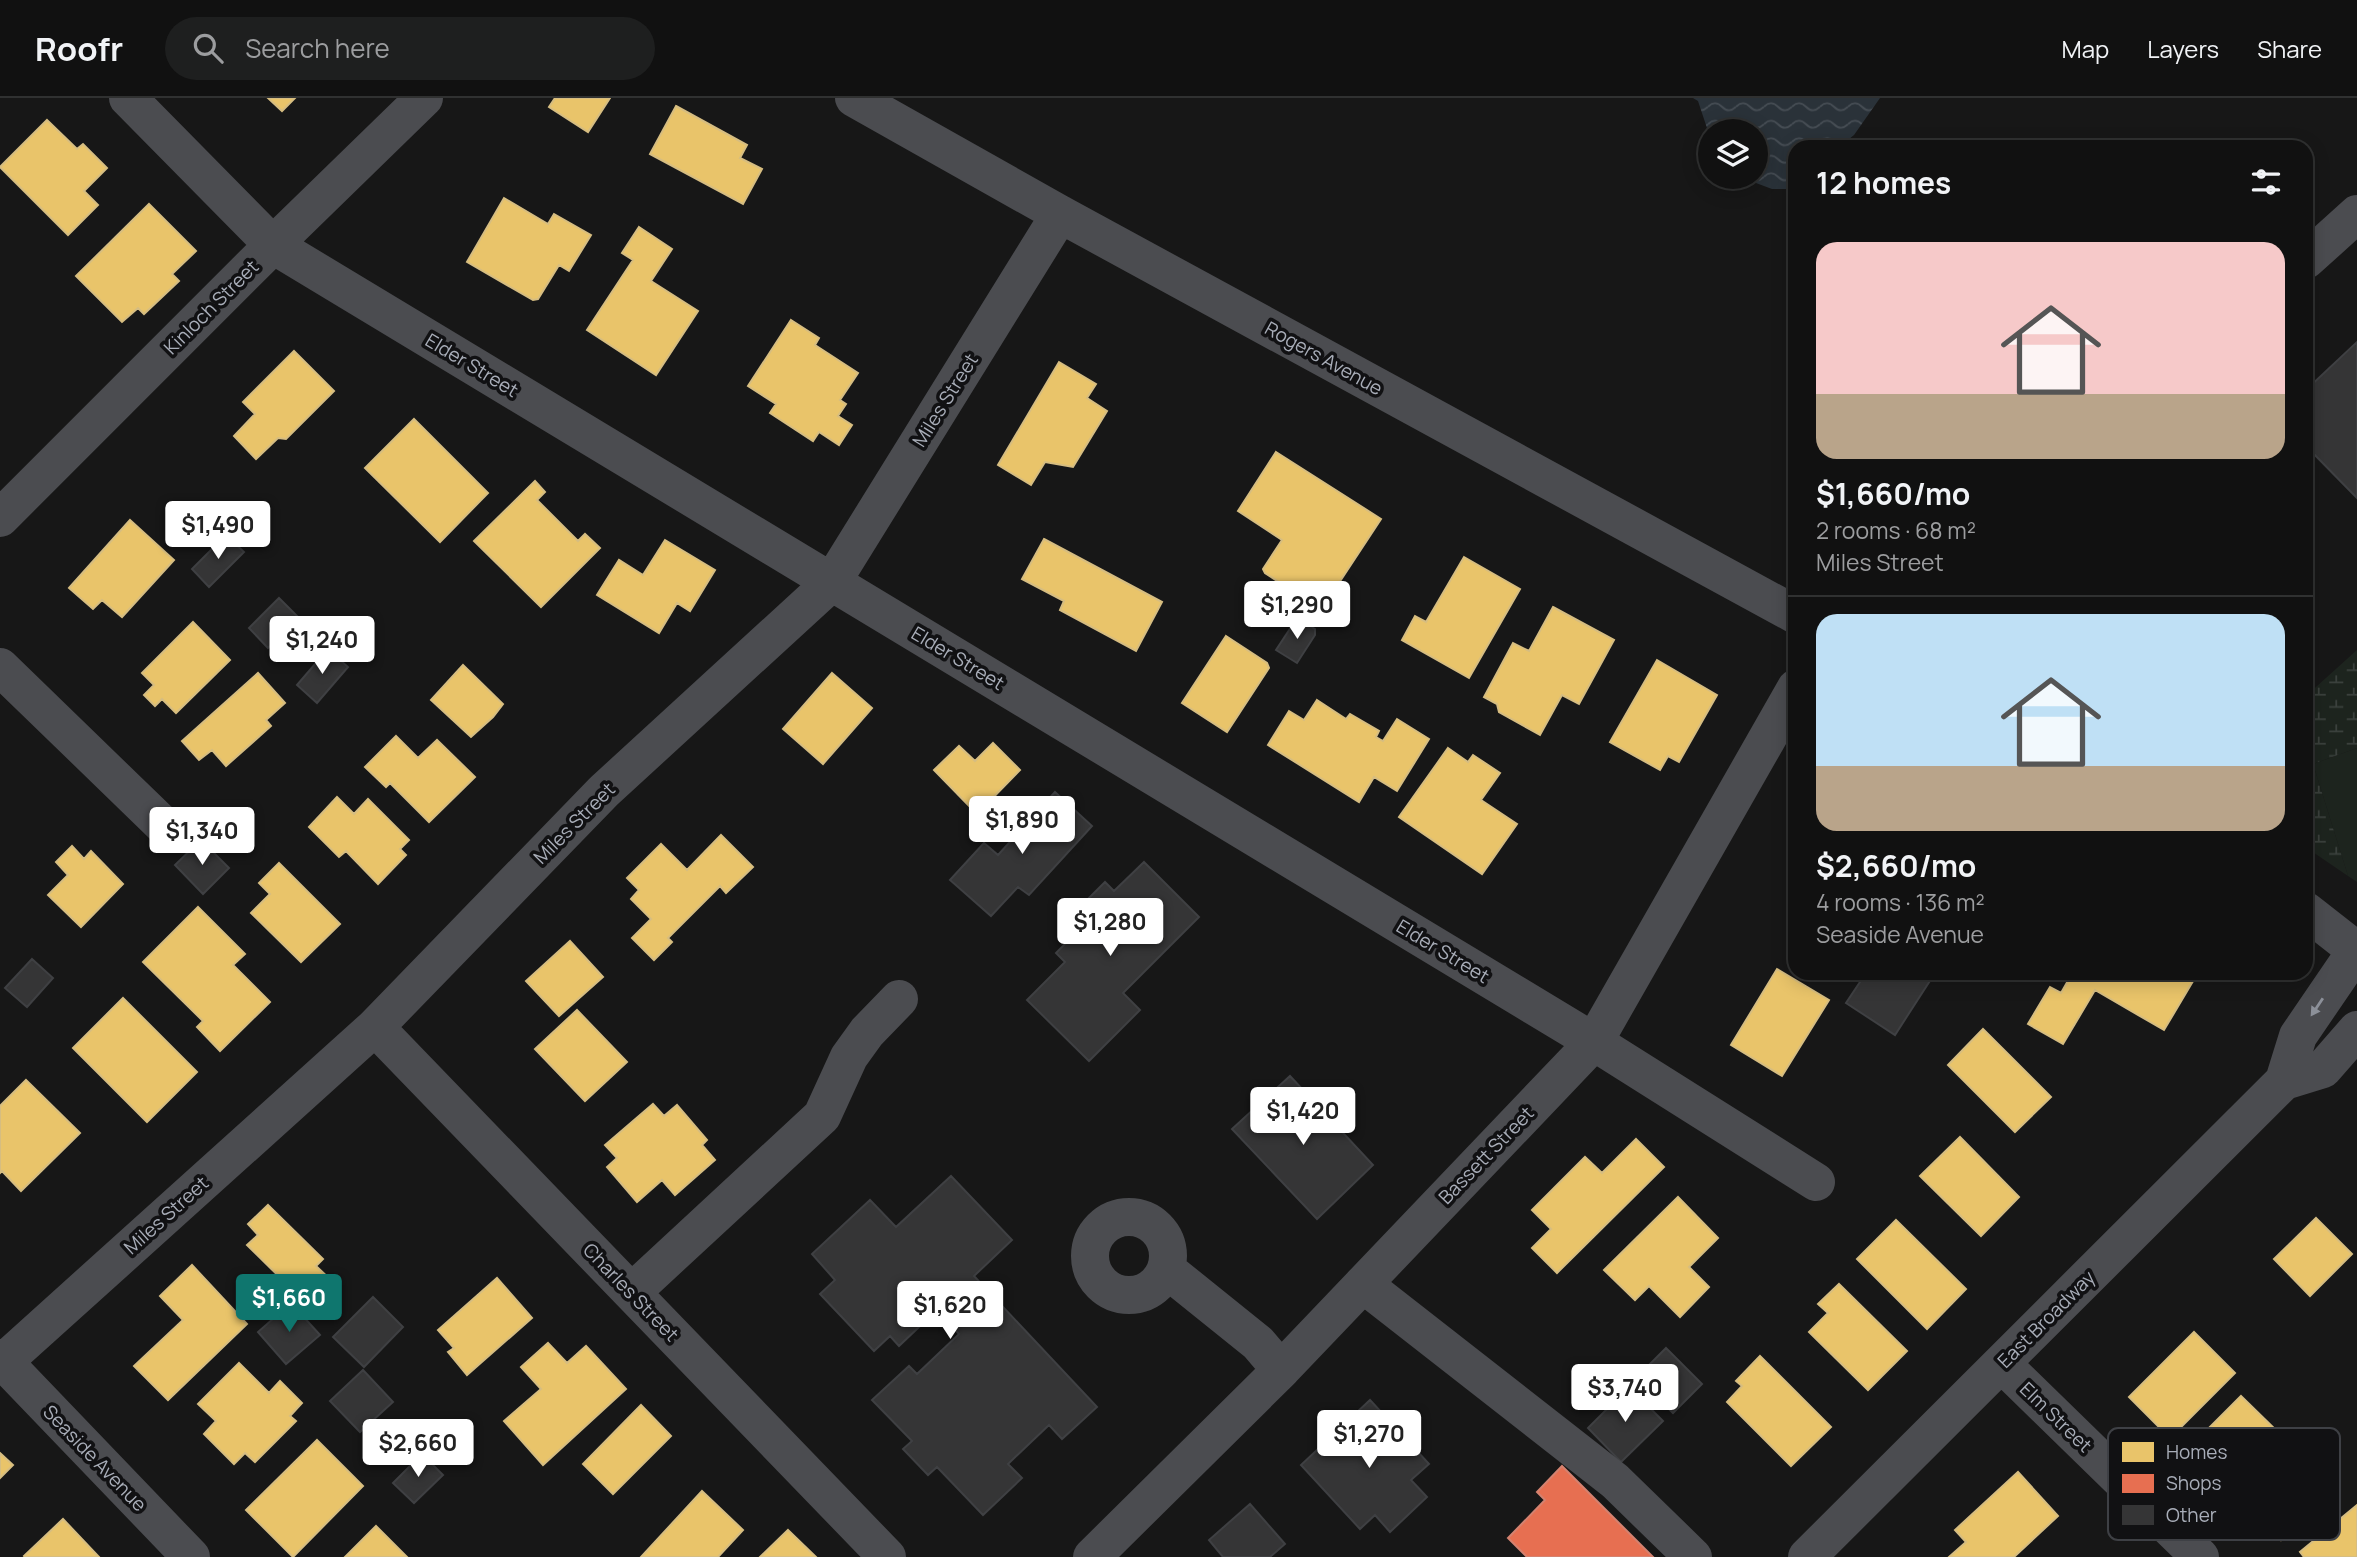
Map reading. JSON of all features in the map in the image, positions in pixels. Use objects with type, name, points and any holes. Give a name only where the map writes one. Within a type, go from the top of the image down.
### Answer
[{"type":"street","name":"Elder Street","points":[[128,98],[273,245],[1594,1042],[1816,1182]]},
{"type":"street","name":"Kinloch Street","points":[[0,518],[424,98]]},
{"type":"street","name":"Rogers Avenue","points":[[854,98],[1060,214],[1788,611]]},
{"type":"street","name":"Miles Street","points":[[1,1362],[375,1027],[604,791],[832,582],[1060,214]]},
{"type":"street","points":[[2313,254],[2357,214]]},
{"type":"street","points":[[0,667],[163,825]]},
{"type":"street","name":"Bassett Street","points":[[1093,1557],[1281,1370],[1594,1042],[1788,702]]},
{"type":"street","points":[[2313,916],[2357,951]]},
{"type":"street","name":"East Broadway","points":[[1807,1557],[2284,1081],[2298,1036],[2357,951]]},
{"type":"street","points":[[632,1292],[822,1116],[849,1056],[867,1032],[900,999]]},
{"type":"street","name":"Charles Street","points":[[375,1027],[887,1557]]},
{"type":"street","name":"East Broadway","points":[[2284,1081],[2323,1069],[2357,1030]]},
{"type":"street","points":[[1166,1269],[1258,1343],[1281,1370]]},
{"type":"street","points":[[1363,1284],[1615,1481],[1693,1557]]},
{"type":"street","name":"Seaside Avenue","points":[[1,1362],[191,1557]]},
{"type":"street","name":"Elm Street","points":[[2002,1364],[2108,1467]]},
{"type":"street","name":"Elm Street","points":[[2183,1540],[2200,1557]]},
{"type":"green space","points":[[2357,650],[2357,748],[2313,764],[2313,690]]},
{"type":"green space","points":[[2357,748],[2357,882],[2348,876],[2313,764]]},
{"type":"green space","points":[[2313,764],[2348,876],[2313,852]]},
{"type":"water","points":[[1693,98],[1880,98],[1848,140],[1788,140],[1788,189],[1768,188],[1768,119],[1704,119],[1698,101]]},
{"type":"building: Homes","points":[[268,98],[295,98],[282,111]]},
{"type":"building: Homes","points":[[555,98],[610,98],[588,132],[549,107]]},
{"type":"building: Homes","points":[[676,106],[747,145],[740,158],[762,169],[743,204],[650,154]]},
{"type":"building: Homes","points":[[47,120],[77,149],[83,144],[107,168],[84,191],[98,205],[68,235],[0,167]]},
{"type":"building: Homes","points":[[504,198],[548,224],[554,214],[591,235],[569,271],[559,265],[538,299],[533,300],[467,262]]},
{"type":"building: Homes","points":[[149,204],[196,251],[172,274],[179,281],[144,314],[138,308],[122,322],[76,276]]},
{"type":"building: Homes","points":[[639,227],[672,249],[651,281],[698,311],[656,375],[587,330],[633,260],[622,253]]},
{"type":"building: Homes","points":[[791,320],[819,338],[815,345],[858,373],[840,400],[846,404],[838,416],[852,425],[839,445],[819,432],[813,441],[770,413],[776,404],[748,386]]},
{"type":"building: Homes","points":[[294,351],[334,391],[286,439],[278,438],[256,459],[234,436],[255,414],[243,402]]},
{"type":"building: Homes","points":[[1059,362],[1096,384],[1087,398],[1107,411],[1073,467],[1045,462],[1031,485],[998,465]]},
{"type":"building: Homes","points":[[414,419],[488,493],[440,542],[365,468]]},
{"type":"building: Homes","points":[[1276,452],[1381,519],[1321,610],[1265,573],[1263,569],[1282,540],[1238,511]]},
{"type":"building: Homes","points":[[535,481],[545,492],[537,500],[578,541],[585,534],[600,548],[541,607],[474,541]]},
{"type":"building: Homes","points":[[130,520],[174,560],[122,617],[102,600],[93,609],[69,588]]},
{"type":"building: Homes","points":[[1044,539],[1162,602],[1136,651],[1060,610],[1064,601],[1022,579]]},
{"type":"building: Homes","points":[[665,540],[715,570],[690,611],[677,603],[659,633],[597,595],[619,560],[643,575]]},
{"type":"building: Homes","points":[[1464,557],[1520,589],[1469,678],[1402,640],[1415,616],[1426,622]]},
{"type":"building: Homes","points":[[1553,607],[1614,640],[1579,704],[1562,695],[1540,735],[1499,712],[1497,704],[1484,697],[1513,643],[1529,651]]},
{"type":"building: Homes","points":[[193,622],[230,660],[176,713],[162,699],[155,706],[144,695],[154,685],[142,673]]},
{"type":"building: Homes","points":[[1226,636],[1267,663],[1269,668],[1227,732],[1182,703]]},
{"type":"building: Homes","points":[[1657,660],[1717,695],[1679,762],[1668,756],[1660,770],[1610,742]]},
{"type":"building: Homes","points":[[463,665],[503,704],[471,737],[431,700]]},
{"type":"building: Homes","points":[[258,673],[285,703],[266,720],[271,726],[226,766],[212,750],[199,760],[182,741]]},
{"type":"building: Homes","points":[[832,673],[872,708],[823,764],[783,729]]},
{"type":"building: Homes","points":[[1317,700],[1346,719],[1350,714],[1379,731],[1376,737],[1383,741],[1397,719],[1429,739],[1397,791],[1374,777],[1359,802],[1268,745],[1289,711],[1304,720]]},
{"type":"building: Homes","points":[[396,736],[418,758],[437,740],[475,777],[429,822],[390,783],[386,787],[365,767]]},
{"type":"building: Homes","points":[[993,743],[1020,770],[977,814],[934,770],[959,746],[975,761]]},
{"type":"building: Homes","points":[[1448,748],[1468,762],[1473,755],[1500,773],[1481,800],[1517,824],[1482,874],[1399,817]]},
{"type":"building: Homes","points":[[337,797],[354,814],[368,799],[409,840],[400,849],[406,855],[378,884],[346,851],[339,857],[309,827]]},
{"type":"building: Homes","points":[[721,835],[753,867],[726,893],[720,886],[668,938],[672,942],[654,960],[632,938],[651,919],[631,899],[639,890],[627,878],[661,844],[687,870]]},
{"type":"building: Homes","points":[[72,846],[84,859],[91,851],[123,884],[81,927],[48,895],[68,875],[56,862]]},
{"type":"building: Homes","points":[[279,863],[340,924],[301,962],[251,913],[270,894],[259,883]]},
{"type":"building: Homes","points":[[198,907],[245,954],[233,965],[270,1002],[220,1051],[197,1027],[203,1021],[143,962]]},
{"type":"building: Homes","points":[[570,941],[603,977],[559,1016],[526,981]]},
{"type":"building: Homes","points":[[1777,969],[1788,976],[1788,980],[1795,980],[1829,1000],[1782,1076],[1731,1045]]},
{"type":"building: Homes","points":[[2068,980],[2194,980],[2164,1030],[2095,990],[2063,1044],[2028,1024],[2050,987],[2061,993]]},
{"type":"building: Homes","points":[[123,998],[197,1072],[147,1122],[73,1048]]},
{"type":"building: Homes","points":[[577,1010],[627,1062],[585,1101],[535,1049]]},
{"type":"building: Homes","points":[[1983,1029],[2051,1097],[2015,1132],[1948,1065]]},
{"type":"building: Homes","points":[[26,1080],[80,1133],[21,1191],[2,1171],[0,1173],[0,1106]]},
{"type":"building: Homes","points":[[653,1104],[664,1116],[677,1105],[707,1140],[702,1145],[715,1160],[675,1195],[662,1180],[637,1202],[607,1167],[617,1158],[605,1145]]},
{"type":"building: Homes","points":[[1960,1137],[2019,1197],[1981,1236],[1920,1176]]},
{"type":"building: Homes","points":[[1636,1139],[1664,1167],[1557,1273],[1532,1248],[1551,1229],[1532,1210],[1585,1157],[1602,1173]]},
{"type":"building: Homes","points":[[1678,1197],[1718,1238],[1689,1267],[1709,1287],[1680,1317],[1649,1286],[1635,1300],[1604,1270]]},
{"type":"building: Homes","points":[[268,1205],[323,1259],[316,1266],[332,1281],[308,1305],[247,1245],[258,1235],[248,1224]]},
{"type":"building: Homes","points":[[2316,1218],[2352,1254],[2310,1296],[2274,1259]]},
{"type":"building: Homes","points":[[1896,1220],[1966,1289],[1927,1329],[1857,1259]]},
{"type":"building: Homes","points":[[192,1265],[247,1324],[168,1400],[134,1366],[183,1320],[160,1296]]},
{"type":"building: Homes","points":[[497,1278],[532,1318],[467,1375],[448,1352],[454,1348],[438,1330]]},
{"type":"building: Homes","points":[[1839,1284],[1907,1351],[1868,1390],[1809,1332],[1828,1313],[1818,1304]]},
{"type":"building: Homes","points":[[2194,1332],[2235,1373],[2180,1428],[2160,1428],[2129,1397]]},
{"type":"building: Homes","points":[[548,1343],[567,1363],[586,1346],[626,1389],[543,1465],[504,1421],[541,1389],[521,1367]]},
{"type":"building: Homes","points":[[1760,1356],[1831,1427],[1791,1466],[1727,1402],[1742,1386],[1736,1381]]},
{"type":"building: Homes","points":[[239,1363],[269,1393],[280,1381],[302,1403],[290,1416],[296,1421],[255,1462],[245,1453],[234,1464],[204,1434],[216,1421],[198,1404]]},
{"type":"building: Homes","points":[[2241,1396],[2274,1428],[2209,1428]]},
{"type":"building: Homes","points":[[641,1405],[671,1436],[613,1494],[583,1464]]},
{"type":"building: Homes","points":[[317,1440],[363,1486],[293,1557],[246,1510]]},
{"type":"building: Homes","points":[[0,1453],[13,1465],[0,1478]]},
{"type":"building: Homes","points":[[2018,1472],[2058,1516],[2014,1557],[1949,1557],[1966,1542],[1955,1530]]},
{"type":"building: Homes","points":[[702,1491],[743,1530],[718,1557],[641,1557]]},
{"type":"building: Homes","points":[[2357,1505],[2357,1557],[2304,1557],[2300,1552],[2315,1540],[2340,1540],[2340,1519]]},
{"type":"building: Homes","points":[[63,1519],[99,1557],[24,1556]]},
{"type":"building: Homes","points":[[376,1526],[407,1557],[345,1557]]},
{"type":"building: Homes","points":[[788,1530],[816,1557],[760,1557]]},
{"type":"building: Shops","points":[[1562,1466],[1653,1557],[1527,1557],[1508,1538],[1545,1500],[1537,1492]]},
{"type":"building: Other","points":[[2357,342],[2357,498],[2313,453],[2313,383]]},
{"type":"building: Other","points":[[226,535],[244,552],[209,587],[192,569]]},
{"type":"building: Other","points":[[279,598],[299,618],[268,648],[249,628]]},
{"type":"building: Other","points":[[1297,618],[1315,629],[1315,635],[1297,663],[1276,650]]},
{"type":"building: Other","points":[[328,649],[348,667],[317,703],[297,685]]},
{"type":"building: Other","points":[[1055,792],[1092,826],[1029,895],[1018,887],[991,916],[950,880],[984,843],[998,855]]},
{"type":"building: Other","points":[[201,840],[229,868],[203,894],[175,865]]},
{"type":"building: Other","points":[[1144,862],[1199,917],[1123,993],[1140,1010],[1089,1061],[1027,1000],[1065,962],[1056,953],[1071,938],[1060,927],[1105,882],[1114,891]]},
{"type":"building: Other","points":[[32,959],[53,978],[27,1007],[5,988]]},
{"type":"building: Other","points":[[1861,980],[1930,980],[1895,1035],[1846,1003]]},
{"type":"building: Other","points":[[1290,1076],[1373,1165],[1317,1219],[1232,1129]]},
{"type":"building: Other","points":[[951,1176],[1012,1240],[974,1276],[1097,1407],[1062,1439],[1049,1425],[1008,1464],[1022,1478],[983,1515],[937,1467],[928,1475],[903,1449],[912,1441],[872,1400],[909,1366],[917,1374],[959,1334],[937,1310],[899,1346],[890,1336],[874,1351],[820,1294],[835,1280],[812,1254],[870,1200],[896,1227]]},
{"type":"building: Other","points":[[373,1297],[403,1327],[364,1367],[333,1337]]},
{"type":"building: Other","points":[[291,1303],[320,1335],[286,1364],[258,1332]]},
{"type":"building: Other","points":[[1666,1348],[1702,1384],[1673,1413],[1637,1377]]},
{"type":"building: Other","points":[[363,1370],[393,1402],[360,1432],[330,1401]]},
{"type":"building: Other","points":[[1629,1387],[1663,1421],[1621,1462],[1588,1428]]},
{"type":"building: Other","points":[[1370,1400],[1429,1464],[1411,1480],[1427,1497],[1390,1532],[1375,1515],[1360,1529],[1301,1465]]},
{"type":"building: Other","points":[[422,1454],[443,1475],[414,1503],[393,1483]]},
{"type":"building: Other","points":[[1250,1504],[1285,1544],[1270,1557],[1223,1557],[1209,1540]]}]
